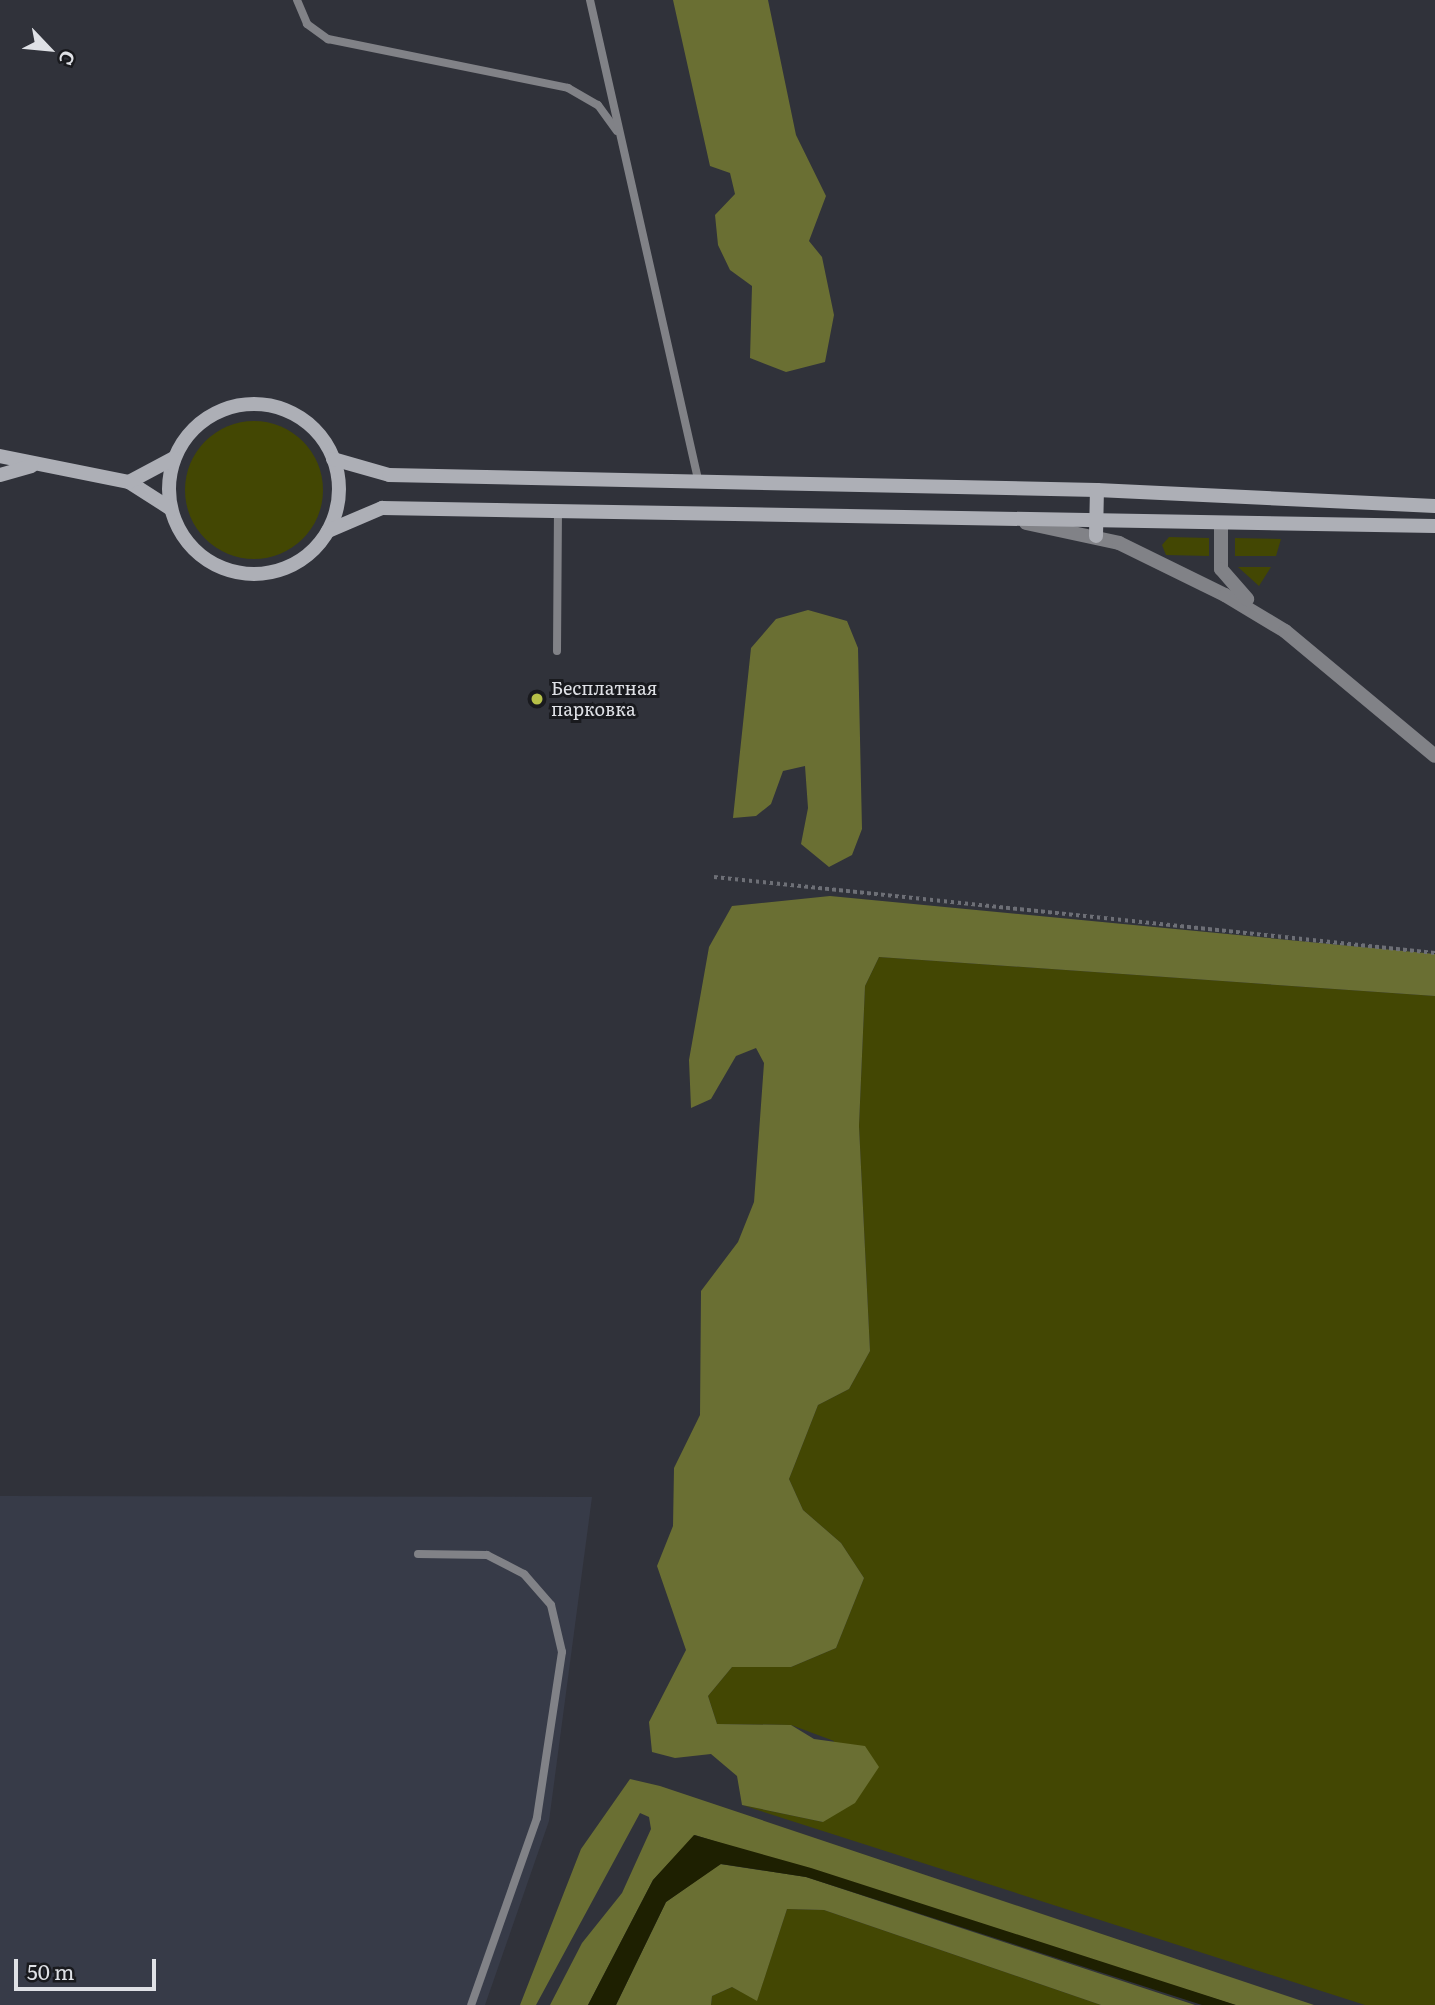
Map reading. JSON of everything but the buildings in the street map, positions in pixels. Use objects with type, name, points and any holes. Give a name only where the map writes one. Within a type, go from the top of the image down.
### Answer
[{"type":"main road","points":[[129,482],[174,458],[206,419],[254,404],[303,419],[334,460],[339,490],[328,531]]},
{"type":"main road","points":[[0,456],[129,482],[171,509],[196,552],[241,574],[291,566],[328,531],[382,508],[1020,522],[1096,530],[1221,525],[1435,526]]},
{"type":"main road","points":[[171,509],[174,458]]},
{"type":"main road","points":[[334,460],[389,475],[1097,490],[1435,506]]},
{"type":"main road","points":[[0,475],[46,465]]},
{"type":"main road","points":[[1096,530],[1097,490]]},
{"type":"street","points":[[1221,525],[1223,575],[1285,631],[1435,756]]},
{"type":"street","points":[[1096,530],[1181,571],[1285,631]]},
{"type":"lane","points":[[297,0],[307,24],[328,39],[577,91],[603,110],[623,143]]},
{"type":"lane","points":[[590,0],[699,482]]},
{"type":"lane","points":[[557,651],[558,512]]},
{"type":"lane","points":[[418,1555],[487,1555],[524,1574],[551,1605],[562,1652],[537,1818],[471,2005]]},
{"type":"path","points":[[714,877],[1435,953]]},
{"type":"shaded area","points":[[254,421],[280,426],[303,441],[318,464],[323,490],[318,516],[303,539],[280,554],[254,559],[228,554],[205,539],[190,516],[185,490],[190,464],[205,441],[228,426]]},
{"type":"shaded area","points":[[1169,537],[1209,538],[1209,556],[1166,555],[1162,545]]},
{"type":"shaded area","points":[[1235,538],[1281,539],[1276,556],[1235,556]]},
{"type":"shaded area","points":[[1238,567],[1271,567],[1259,586]]},
{"type":"shaded area","points":[[879,957],[1435,996],[1435,2005],[1365,2005],[742,1805],[823,1822],[834,1741],[791,1725],[717,1724],[708,1696],[732,1667],[791,1667],[836,1648],[864,1578],[841,1543],[803,1510],[789,1479],[818,1405],[849,1389],[870,1351],[859,1126],[865,986]]},
{"type":"shaded area","points":[[0,1496],[592,1497],[549,1821],[485,2005],[0,2005]]},
{"type":"shaded area","points":[[694,1835],[811,1868],[1236,2005],[1202,2005],[806,1877],[721,1864],[666,1902],[616,2005],[588,2005],[653,1880]]},
{"type":"shaded area","points":[[787,1909],[824,1910],[1101,2005],[711,2005],[712,1996],[732,1987],[757,2000]]},
{"type":"green space","points":[[673,0],[768,0],[796,135],[826,196],[809,241],[822,257],[834,315],[825,362],[786,372],[750,358],[752,286],[730,270],[718,245],[715,215],[735,194],[730,173],[710,166]]},
{"type":"green space","points":[[808,610],[847,621],[858,648],[862,829],[852,855],[829,867],[801,844],[808,808],[805,766],[783,771],[771,804],[756,816],[733,818],[751,648],[776,619]]},
{"type":"green space","points":[[830,896],[1435,954],[1435,996],[879,957],[865,986],[859,1126],[870,1351],[849,1389],[818,1405],[789,1479],[803,1510],[841,1543],[864,1578],[836,1648],[791,1667],[732,1667],[708,1696],[717,1724],[791,1725],[814,1739],[865,1746],[879,1767],[855,1803],[823,1822],[742,1805],[737,1776],[711,1754],[675,1758],[652,1752],[649,1722],[686,1650],[657,1566],[673,1526],[674,1468],[700,1415],[701,1291],[738,1242],[754,1202],[764,1063],[756,1048],[736,1056],[711,1099],[691,1108],[689,1060],[709,947],[732,906]]},
{"type":"green space","points":[[630,1779],[660,1786],[1314,2005],[1235,2005],[695,1835],[653,1880],[588,2005],[550,2005],[582,1943],[622,1893],[651,1829],[649,1817],[640,1813],[536,2005],[520,2005],[581,1849]]},
{"type":"green space","points":[[720,1864],[806,1877],[1195,2005],[1101,2005],[824,1910],[787,1909],[757,2001],[732,1987],[712,1996],[711,2005],[616,2005],[666,1902]]},
{"type":"place","name":"Бесплатная парковка","points":[[537,699]]}]
